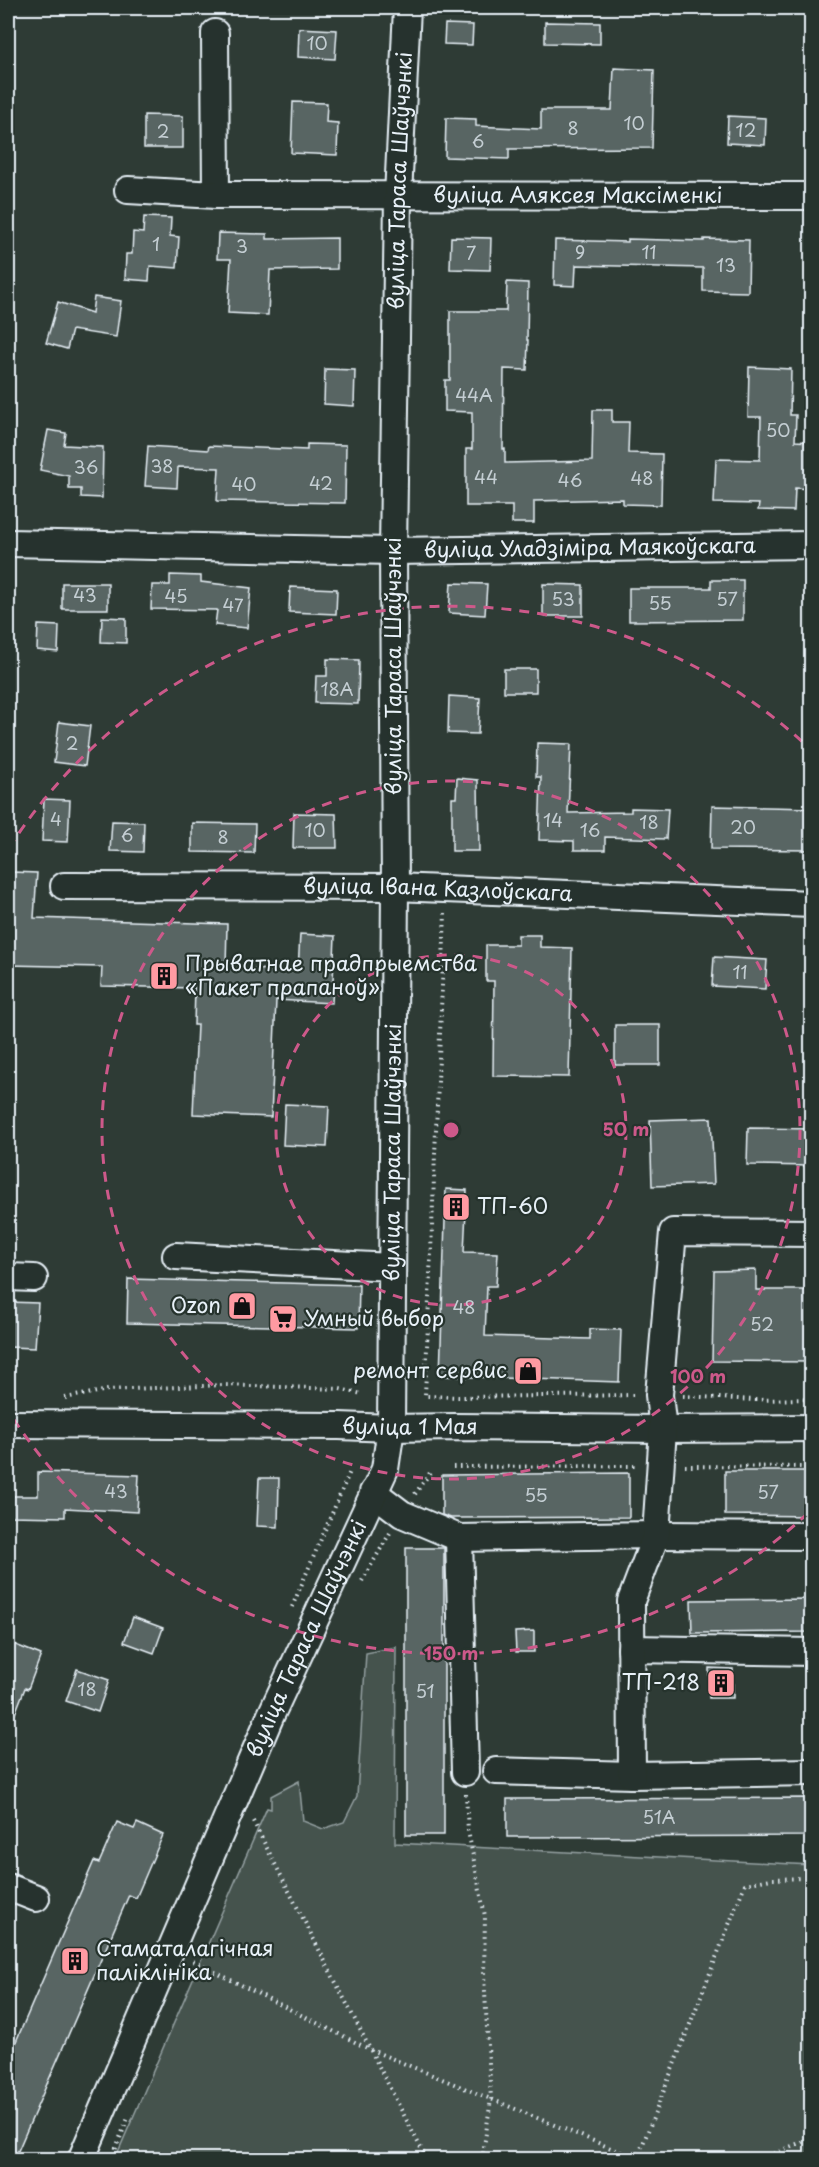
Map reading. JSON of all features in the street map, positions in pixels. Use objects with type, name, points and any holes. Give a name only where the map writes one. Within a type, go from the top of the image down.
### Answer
[{"type":"street","name":"вуліца Тараса Шаўчэнкі","points":[[81,2160],[270,1717],[385,1469],[391,1428],[395,887],[393,551],[398,196],[407,8]]},
{"type":"street","points":[[215,33],[216,195]]},
{"type":"street","name":"вуліца Аляксея Максіменкі","points":[[128,190],[216,195],[812,196]]},
{"type":"street","name":"вуліца Уладзіміра Маякоўскага","points":[[8,543],[393,551],[812,545]]},
{"type":"street","name":"вуліца Івана Казлоўскага","points":[[64,886],[395,887],[812,904]]},
{"type":"street","points":[[632,1775],[631,1601],[656,1535],[663,1429],[659,1395],[673,1232],[812,1233]]},
{"type":"street","points":[[176,1256],[392,1267]]},
{"type":"street","points":[[8,1277],[34,1278]]},
{"type":"street","name":"вуліца 1 Мая","points":[[8,1424],[391,1428],[455,1426],[663,1429],[812,1428]]},
{"type":"street","points":[[373,1492],[402,1514],[459,1538],[656,1535],[812,1536]]},
{"type":"street","points":[[459,1538],[465,1772]]},
{"type":"street","points":[[631,1649],[812,1652]]},
{"type":"street","points":[[496,1771],[632,1775],[812,1772]]},
{"type":"street","points":[[8,1887],[36,1898]]},
{"type":"path","points":[[446,890],[425,1395],[458,1397],[659,1395],[755,1400],[812,1399]]},
{"type":"path","points":[[57,1400],[108,1390],[224,1385],[340,1389],[362,1394]]},
{"type":"path","points":[[453,1467],[812,1467]]},
{"type":"path","points":[[357,1589],[402,1514],[432,1470]]},
{"type":"path","points":[[465,1772],[468,1831],[484,1916],[484,1975],[490,2098],[482,2160]]},
{"type":"path","points":[[257,1810],[253,1821],[427,2160]]},
{"type":"path","points":[[194,1961],[371,2050],[638,2159],[745,1884],[771,1879],[812,1878]]},
{"type":"path","points":[[757,2160],[812,2138]]},
{"type":"shaded area","points":[[396,1647],[395,1843],[811,1865],[811,2159],[115,2159],[267,1808],[271,1809],[271,1796],[299,1781],[303,1821],[323,1829],[344,1822],[357,1796],[366,1653]]},
{"type":"building","points":[[545,22],[600,23],[600,44],[545,43]]},
{"type":"building","points":[[445,24],[473,25],[472,45],[444,44]]},
{"type":"building","points":[[299,28],[337,30],[335,59],[298,57]]},
{"type":"building","points":[[614,68],[654,70],[652,148],[509,149],[509,159],[445,157],[446,118],[476,119],[476,126],[541,129],[541,110],[612,110]]},
{"type":"building","points":[[293,102],[327,103],[326,122],[338,123],[337,155],[291,153]]},
{"type":"building","points":[[144,115],[183,116],[183,148],[144,148]]},
{"type":"building","points":[[728,116],[766,118],[765,145],[727,143]]},
{"type":"building","points":[[144,217],[171,218],[170,236],[179,237],[177,268],[150,266],[149,281],[125,279],[126,254],[132,254],[133,232],[143,233]]},
{"type":"building","points":[[218,233],[267,234],[267,239],[337,238],[337,269],[270,270],[268,315],[228,313],[231,259],[217,259]]},
{"type":"building","points":[[451,237],[491,238],[490,270],[450,269]]},
{"type":"building","points":[[628,239],[749,240],[748,292],[703,291],[703,268],[576,265],[575,286],[554,285],[555,240],[628,242]]},
{"type":"building","points":[[507,282],[528,283],[528,340],[527,370],[504,369],[503,449],[505,449],[505,463],[592,461],[593,410],[612,410],[612,422],[629,422],[628,453],[662,454],[661,505],[623,504],[623,499],[534,501],[534,523],[512,523],[512,506],[466,506],[466,449],[472,449],[472,412],[445,411],[445,380],[450,380],[450,311],[506,311]]},
{"type":"building","points":[[94,297],[121,301],[116,337],[72,330],[67,349],[46,343],[58,302],[92,313]]},
{"type":"building","points":[[749,367],[791,369],[790,415],[796,415],[795,441],[812,442],[812,489],[795,488],[794,511],[758,510],[759,504],[714,503],[716,459],[760,460],[761,417],[748,417]]},
{"type":"building","points":[[325,369],[355,370],[354,406],[324,404]]},
{"type":"building","points":[[48,430],[66,433],[64,445],[103,447],[102,498],[81,497],[81,489],[69,489],[69,476],[40,470]]},
{"type":"building","points":[[307,444],[346,445],[345,503],[217,501],[219,468],[178,467],[177,488],[145,486],[148,446],[208,450],[209,446],[307,450]]},
{"type":"building","points":[[170,575],[201,576],[201,582],[251,588],[247,628],[215,625],[217,610],[151,609],[152,585],[170,585]]},
{"type":"building","points":[[711,580],[743,580],[743,620],[629,621],[629,588],[711,588]]},
{"type":"building","points":[[62,583],[108,583],[108,609],[62,609]]},
{"type":"building","points":[[451,583],[487,584],[485,615],[449,613]]},
{"type":"building","points":[[543,584],[583,585],[583,616],[543,616]]},
{"type":"building","points":[[290,587],[337,589],[336,614],[289,612]]},
{"type":"building","points":[[102,617],[126,618],[126,643],[101,642]]},
{"type":"building","points":[[38,625],[59,626],[58,652],[37,650]]},
{"type":"building","points":[[327,659],[359,660],[358,704],[315,703],[316,676],[327,676]]},
{"type":"building","points":[[504,669],[536,669],[536,692],[504,692]]},
{"type":"building","points":[[449,696],[480,698],[478,734],[448,733]]},
{"type":"building","points":[[59,722],[90,726],[85,766],[54,762]]},
{"type":"building","points":[[537,743],[571,744],[568,813],[631,812],[631,808],[668,809],[666,839],[605,837],[605,850],[574,850],[574,841],[539,840],[541,777],[536,777]]},
{"type":"building","points":[[457,778],[478,780],[479,851],[452,851],[452,798],[456,798]]},
{"type":"building","points":[[44,799],[70,800],[68,842],[42,841]]},
{"type":"building","points":[[712,806],[812,808],[812,850],[711,849]]},
{"type":"building","points":[[294,813],[336,814],[337,848],[293,848]]},
{"type":"building","points":[[112,821],[144,822],[143,852],[110,851]]},
{"type":"building","points":[[192,823],[255,824],[254,853],[192,852]]},
{"type":"building","points":[[12,872],[37,873],[34,918],[227,924],[226,968],[298,971],[300,934],[335,936],[332,1003],[276,1000],[271,1117],[193,1114],[197,1025],[194,1025],[195,988],[101,986],[102,967],[8,965],[8,917],[10,917]]},
{"type":"building","points":[[518,935],[540,935],[540,947],[572,948],[569,1077],[493,1076],[494,981],[486,981],[486,945],[518,945]]},
{"type":"building","points":[[714,957],[767,960],[765,989],[712,986]]},
{"type":"building","points":[[615,1025],[660,1025],[660,1065],[615,1065]]},
{"type":"building","points":[[285,1104],[329,1106],[327,1147],[283,1145]]},
{"type":"building","points":[[711,1118],[714,1184],[652,1186],[650,1120]]},
{"type":"building","points":[[748,1128],[812,1129],[812,1166],[747,1165]]},
{"type":"building","points":[[446,1189],[467,1190],[464,1252],[498,1253],[496,1286],[487,1286],[485,1336],[590,1339],[590,1329],[621,1330],[619,1382],[440,1376]]},
{"type":"building","points":[[756,1270],[756,1290],[812,1290],[812,1362],[712,1361],[714,1271]]},
{"type":"building","points":[[128,1279],[359,1285],[358,1328],[127,1323]]},
{"type":"building","points":[[8,1302],[38,1303],[35,1348],[8,1347]]},
{"type":"building","points":[[725,1471],[812,1471],[812,1516],[725,1515]]},
{"type":"building","points":[[38,1472],[139,1475],[137,1512],[65,1508],[65,1517],[8,1516],[8,1496],[38,1496]]},
{"type":"building","points":[[629,1473],[629,1517],[451,1518],[442,1515],[442,1475]]},
{"type":"building","points":[[259,1478],[279,1478],[278,1527],[257,1526]]},
{"type":"building","points":[[406,1548],[444,1548],[444,1835],[406,1835]]},
{"type":"building","points":[[812,1599],[812,1632],[692,1633],[691,1600]]},
{"type":"building","points":[[133,1617],[163,1628],[154,1653],[124,1642]]},
{"type":"building","points":[[534,1631],[534,1652],[516,1652],[515,1632]]},
{"type":"building","points":[[8,1642],[41,1655],[9,1729]]},
{"type":"building","name":"ТП-218","points":[[709,1668],[733,1669],[733,1698],[709,1698]]},
{"type":"building","points":[[77,1669],[109,1680],[98,1712],[66,1701]]},
{"type":"building","points":[[812,1798],[812,1836],[507,1837],[507,1799]]},
{"type":"building","name":"Стаматалагічная паліклініка","points":[[117,1822],[134,1829],[137,1823],[163,1835],[136,1898],[129,1895],[14,2160],[8,2160],[8,2060],[94,1861],[99,1863]]},
{"type":"place","name":"Прыватнае прадпрыемства «Пакет прапаноў»","points":[[164,976]]},
{"type":"place","name":"ТП-60","points":[[456,1207]]},
{"type":"place","name":"Ozon","points":[[242,1306]]},
{"type":"place","name":"Умный выбор","points":[[283,1319]]},
{"type":"place","name":"ремонт сервис","points":[[528,1371]]},
{"type":"place","name":"ТП-218","points":[[721,1683]]},
{"type":"place","name":"Стаматалагічная паліклініка","points":[[75,1961]]}]
